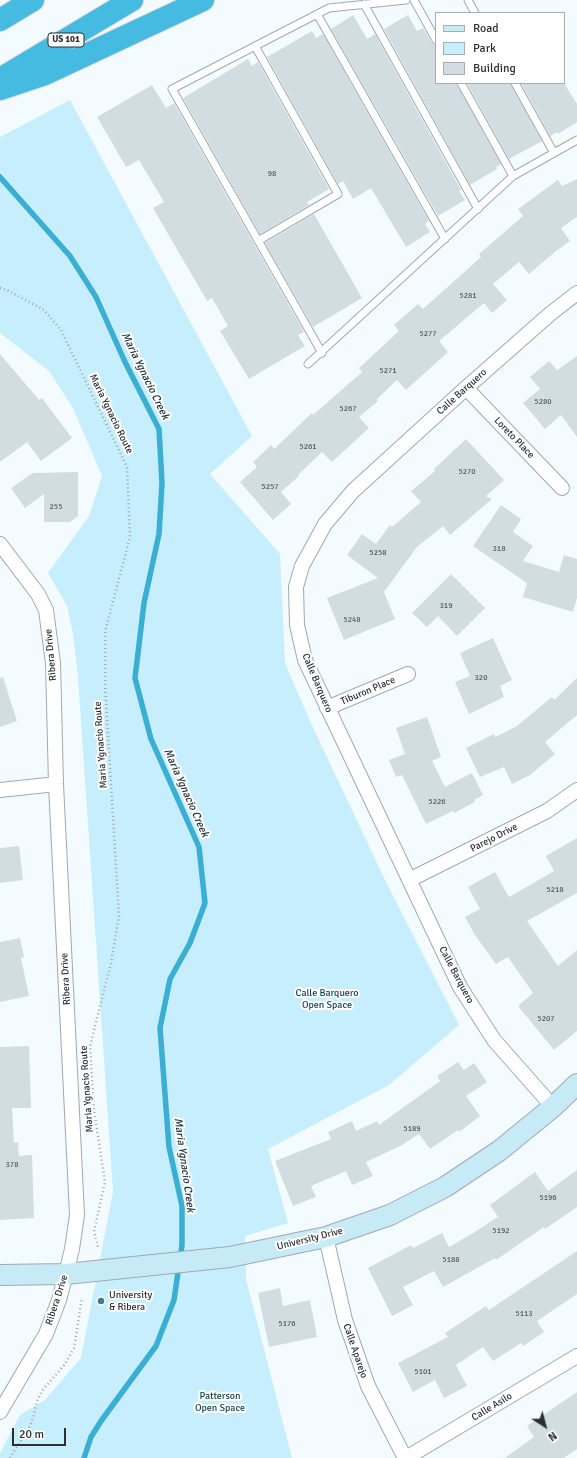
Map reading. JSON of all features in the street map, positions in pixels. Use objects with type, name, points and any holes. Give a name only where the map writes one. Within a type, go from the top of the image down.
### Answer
[{"type":"highway","points":[[0,20],[33,0]]},
{"type":"highway","name":"US 101","points":[[0,79],[132,0]]},
{"type":"highway","points":[[0,89],[45,74],[203,0]]},
{"type":"street","name":"Calle Barquero","points":[[553,1107],[494,1040],[460,987],[305,660],[297,625],[296,587],[302,566],[325,524],[353,491],[466,388],[550,314],[577,293]]},
{"type":"street","name":"Loreto Place","points":[[466,388],[562,488]]},
{"type":"street","name":"Ribera Drive","points":[[0,544],[38,594],[46,610],[53,663],[56,784],[77,1215],[72,1249],[66,1274],[59,1300],[46,1334],[0,1412]]},
{"type":"street","name":"Tiburon Place","points":[[327,708],[408,674]]},
{"type":"street","points":[[0,790],[56,784]]},
{"type":"street","name":"Parejo Drive","points":[[408,880],[547,810],[577,790]]},
{"type":"street","name":"University Drive","points":[[0,1274],[66,1274],[230,1257],[326,1237],[390,1215],[445,1187],[499,1151],[553,1107],[577,1084]]},
{"type":"street","name":"Calle Aparejo","points":[[326,1237],[345,1320],[368,1386],[406,1458]]},
{"type":"street","name":"Calle Asilo","points":[[406,1458],[577,1356]]},
{"type":"lane","points":[[322,352],[172,89],[329,8],[406,0]]},
{"type":"lane","points":[[414,0],[435,38]]},
{"type":"lane","points":[[468,0],[474,12]]},
{"type":"lane","points":[[364,4],[478,208]]},
{"type":"lane","points":[[317,14],[445,239]]},
{"type":"lane","points":[[255,46],[338,194],[258,241]]},
{"type":"lane","points":[[462,84],[513,176]]},
{"type":"lane","points":[[516,84],[554,153]]},
{"type":"lane","points":[[308,364],[513,176],[577,140]]},
{"type":"path","name":"Maria Ygnacio Route","points":[[0,288],[8,290],[44,310],[62,330],[127,467],[130,538],[105,632],[105,685],[119,916],[111,963],[90,1046],[94,1110],[105,1182],[94,1232],[98,1247]]},
{"type":"path","points":[[10,1458],[30,1426],[37,1401],[42,1390],[65,1364],[74,1348],[82,1298]]},
{"type":"green space","points":[[70,100],[252,436],[210,474],[280,554],[285,663],[310,721],[385,880],[459,1025],[389,1085],[268,1149],[288,1223],[245,1236],[246,1279],[292,1458],[0,1458],[0,1453],[20,1415],[45,1400],[81,1358],[113,1192],[78,677],[73,633],[67,606],[48,573],[89,516],[102,476],[73,408],[49,371],[0,333],[0,137]]},
{"type":"building","points":[[353,15],[367,39],[375,34],[461,190],[459,191],[465,200],[438,216],[331,29]]},
{"type":"building","points":[[408,15],[417,31],[423,28],[432,43],[435,44],[435,84],[457,84],[501,164],[496,167],[497,169],[470,185],[384,29]]},
{"type":"building","points":[[312,31],[316,38],[323,34],[429,221],[425,224],[430,232],[406,247],[371,188],[353,199],[343,181],[338,184],[267,57]]},
{"type":"building","points":[[248,59],[252,66],[258,62],[329,189],[307,202],[309,205],[260,234],[183,98]]},
{"type":"building","points":[[468,84],[511,84],[542,141],[509,159]]},
{"type":"building","points":[[522,84],[565,84],[577,104],[577,122],[558,134],[557,132],[550,136]]},
{"type":"building","points":[[152,85],[166,108],[174,103],[304,332],[298,335],[305,346],[249,379],[220,331],[228,326],[212,298],[207,301],[153,208],[164,202],[139,160],[126,167],[97,117]]},
{"type":"building","points":[[577,179],[577,217],[561,228],[570,241],[529,274],[519,262],[493,284],[507,300],[492,313],[484,303],[439,341],[448,352],[406,390],[397,380],[377,399],[378,401],[359,417],[369,428],[332,462],[322,452],[281,492],[291,504],[273,520],[240,482],[257,467],[253,462],[271,445],[274,449],[312,413],[313,415],[362,372],[359,368],[399,331],[394,325],[418,304],[423,309],[481,257],[479,254],[523,216],[518,209],[558,180],[562,186]]},
{"type":"building","points":[[314,214],[362,298],[313,327],[265,243]]},
{"type":"building","points":[[0,354],[39,400],[42,398],[72,438],[41,461],[27,442],[0,462]]},
{"type":"building","points":[[577,356],[577,437],[561,415],[545,429],[523,403],[540,389],[530,377],[549,361],[557,370]]},
{"type":"building","points":[[466,439],[504,480],[486,496],[492,499],[450,535],[443,526],[417,547],[384,592],[395,619],[344,640],[327,598],[378,578],[347,555],[362,534],[376,544],[390,525],[392,527],[421,502],[411,491],[435,471],[434,469]]},
{"type":"building","points":[[78,472],[78,516],[70,522],[44,522],[44,494],[25,508],[11,488],[33,473]]},
{"type":"building","points":[[501,505],[521,519],[513,532],[533,546],[523,561],[559,572],[564,555],[577,559],[577,598],[573,612],[523,597],[527,583],[473,546]]},
{"type":"building","points":[[451,574],[485,608],[457,636],[438,616],[427,627],[412,613]]},
{"type":"building","points":[[493,638],[512,680],[500,686],[504,697],[469,714],[455,682],[470,676],[460,653]]},
{"type":"building","points":[[3,677],[17,721],[0,727],[0,678]]},
{"type":"building","points":[[577,678],[577,715],[545,742],[555,754],[530,775],[512,784],[504,767],[480,777],[466,748],[494,734],[495,737],[517,726],[552,697],[554,700]]},
{"type":"building","points":[[427,717],[441,757],[432,761],[445,787],[472,773],[483,795],[474,800],[475,802],[454,813],[453,811],[426,824],[402,775],[396,777],[389,760],[405,754],[396,728]]},
{"type":"building","points":[[577,838],[577,893],[527,921],[558,966],[577,950],[577,1031],[554,1050],[518,1006],[533,993],[508,957],[496,964],[475,935],[465,917],[480,909],[468,887],[495,872],[509,897],[554,871],[546,856]]},
{"type":"building","points":[[19,846],[23,880],[0,883],[0,848]]},
{"type":"building","points":[[20,938],[24,957],[21,958],[29,996],[0,1002],[0,942]]},
{"type":"building","points":[[29,1046],[31,1108],[12,1108],[14,1143],[18,1142],[19,1156],[32,1155],[34,1218],[0,1220],[0,1047]]},
{"type":"building","points":[[458,1062],[464,1070],[474,1063],[487,1082],[466,1096],[480,1116],[459,1132],[458,1130],[430,1149],[419,1134],[402,1145],[366,1162],[373,1176],[352,1185],[346,1171],[311,1186],[316,1197],[293,1206],[275,1161],[331,1139],[328,1132],[352,1121],[356,1131],[377,1121],[379,1125],[440,1081],[437,1076]]},
{"type":"building","points":[[577,1170],[577,1207],[545,1229],[544,1227],[496,1260],[495,1258],[443,1287],[434,1271],[403,1287],[413,1305],[392,1316],[368,1268],[411,1245],[413,1248],[442,1233],[449,1247],[470,1235],[498,1217],[490,1205],[535,1172],[548,1191]]},
{"type":"building","points":[[577,1251],[577,1294],[537,1321],[544,1332],[523,1346],[521,1343],[493,1361],[483,1347],[456,1365],[467,1386],[444,1398],[435,1380],[413,1392],[398,1363],[448,1337],[445,1333],[486,1306],[489,1310]]},
{"type":"building","points":[[280,1288],[283,1306],[310,1300],[317,1337],[269,1347],[258,1293]]},
{"type":"building","points":[[577,1392],[577,1449],[564,1458],[505,1458],[534,1437],[527,1426]]},
{"type":"waterway","name":"Maria Ygnacio Creek","points":[[0,177],[70,256],[96,297],[125,362],[159,429],[162,483],[159,534],[144,603],[135,678],[151,739],[199,847],[205,903],[190,943],[170,979],[160,1028],[169,1147],[182,1206],[182,1245],[174,1300],[156,1346],[101,1421],[91,1437],[84,1458]]},
{"type":"place","name":"University & Ribera","points":[[101,1301]]},
{"type":"park label","name":"Calle Barquero Open Space","points":[[327,998]]},
{"type":"park label","name":"Patterson Open Space","points":[[220,1402]]}]
